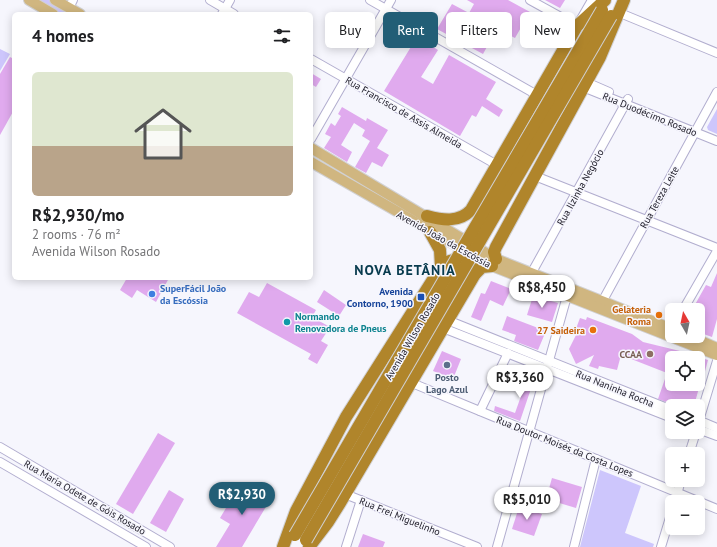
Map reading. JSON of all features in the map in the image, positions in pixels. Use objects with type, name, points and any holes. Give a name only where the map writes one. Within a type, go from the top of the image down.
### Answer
[{"type":"highway","name":"Avenida Wilson Rosado","points":[[288,547],[303,542],[609,8],[620,0]]},
{"type":"highway","points":[[427,216],[442,220],[457,219],[467,215],[478,199],[577,26],[624,0]]},
{"type":"highway","points":[[303,542],[328,522],[412,383],[474,274],[482,267],[494,262],[494,252],[496,247],[600,57],[609,8]]},
{"type":"highway","points":[[478,199],[473,219],[478,227],[497,234],[511,220]]},
{"type":"highway","points":[[430,232],[440,250],[441,267]]},
{"type":"highway","points":[[283,547],[296,512],[346,417],[441,267],[450,260],[458,259],[466,262],[474,268],[474,274]]},
{"type":"main road","points":[[29,0],[50,12]]},
{"type":"main road","points":[[55,0],[71,4],[78,12]]},
{"type":"main road","name":"Avenida João da Escóssia","points":[[313,149],[427,216],[494,262],[531,274],[665,326]]},
{"type":"main road","points":[[313,163],[329,168],[353,182],[357,180],[358,175]]},
{"type":"main road","name":"Avenida João da Escóssia","points":[[313,163],[430,232],[567,296],[717,355]]},
{"type":"main road","points":[[705,343],[717,348]]},
{"type":"street","points":[[210,0],[223,11],[230,0]]},
{"type":"street","points":[[370,0],[537,95]]},
{"type":"street","points":[[313,137],[391,0]]},
{"type":"street","points":[[530,0],[577,26],[592,0]]},
{"type":"street","points":[[609,8],[717,53]]},
{"type":"street","name":"Rua Francisco de Assis Almeida","points":[[313,60],[497,166]]},
{"type":"street","name":"Rua Duodécimo Rosado","points":[[585,84],[696,130],[717,141]]},
{"type":"street","name":"Rua Tereza Leite","points":[[602,302],[717,92]]},
{"type":"street","name":"Rua Ilzinha Negócio","points":[[531,274],[627,102]]},
{"type":"street","name":"Rua Duodécimo Rosado","points":[[696,130],[717,136]]},
{"type":"street","points":[[535,176],[647,219],[717,248]]},
{"type":"street","points":[[687,303],[717,251]]},
{"type":"street","points":[[497,547],[567,296]]},
{"type":"street","name":"Rua Naninha Rocha","points":[[445,324],[508,354],[548,365],[665,407]]},
{"type":"street","name":"Rua Naninha Rocha","points":[[445,324],[548,365],[665,415]]},
{"type":"street","points":[[480,411],[508,354]]},
{"type":"street","points":[[705,401],[717,361]]},
{"type":"street","name":"Rua Doutor Moisés da Costa Lopes","points":[[412,383],[717,509]]},
{"type":"street","points":[[705,425],[717,428]]},
{"type":"street","points":[[705,428],[717,436]]},
{"type":"street","name":"Rua Maria Odete de Góis Rosado","points":[[0,447],[170,547]]},
{"type":"street","points":[[574,547],[596,459]]},
{"type":"street","name":"Rua Maria Odete de Góis Rosado","points":[[0,462],[146,547]]},
{"type":"street","points":[[62,497],[51,487],[53,482],[84,496]]},
{"type":"street","points":[[678,493],[679,487]]},
{"type":"street","name":"Rua Frei Miguelinho","points":[[345,494],[477,547]]},
{"type":"street","points":[[346,547],[360,500]]},
{"type":"street","points":[[112,528],[152,547]]},
{"type":"street","points":[[146,532],[156,541],[156,547]]},
{"type":"street","points":[[661,547],[665,534]]},
{"type":"shaded area","points":[[37,0],[49,0],[70,12],[58,12]]},
{"type":"shaded area","points":[[0,49],[10,54],[0,71]]},
{"type":"shaded area","points":[[717,109],[717,134],[708,130],[707,127]]},
{"type":"shaded area","points":[[600,470],[641,486],[625,533],[654,544],[653,547],[580,547]]},
{"type":"building","points":[[467,0],[508,0],[530,12],[520,12],[520,29],[515,38],[512,36],[512,12],[470,12],[474,4]]},
{"type":"building","points":[[545,0],[565,0],[560,8]]},
{"type":"building","points":[[452,4],[467,12],[447,12]]},
{"type":"building","points":[[446,14],[446,34],[438,30]]},
{"type":"building","points":[[410,48],[435,48],[438,50],[421,77],[433,84],[449,55],[496,82],[486,99],[503,110],[499,117],[482,106],[476,117],[472,115],[460,136],[384,91]]},
{"type":"building","points":[[472,48],[486,48],[483,54]]},
{"type":"building","points":[[10,57],[12,58],[12,114],[0,135],[0,74]]},
{"type":"building","points":[[313,74],[321,79],[316,87],[313,85]]},
{"type":"building","points":[[342,107],[366,121],[367,118],[388,130],[377,148],[389,155],[382,167],[372,162],[366,173],[355,167],[370,141],[362,136],[365,130],[354,123],[341,145],[352,152],[347,162],[324,148],[331,137],[325,134],[331,123],[335,126],[341,116],[338,114]]},
{"type":"building","points":[[717,273],[717,319],[712,337],[705,334],[705,303],[696,303],[706,285],[711,287]]},
{"type":"building","name":"SuperFácil João da Escóssia","points":[[126,280],[168,280],[156,302],[137,290],[132,298],[120,290]]},
{"type":"building","points":[[491,281],[511,289],[503,306],[490,300],[481,321],[471,317],[481,293],[485,294]]},
{"type":"building","name":"Normando Renovadora de Pneus","points":[[267,283],[316,310],[312,317],[330,327],[321,341],[328,345],[317,364],[308,359],[311,354],[237,313],[249,292],[259,297]]},
{"type":"building","points":[[324,290],[346,305],[339,316],[317,302]]},
{"type":"building","points":[[533,296],[558,303],[552,322],[527,315]]},
{"type":"building","points":[[507,316],[546,331],[538,350],[514,341],[516,335],[502,330]]},
{"type":"building","points":[[587,317],[632,334],[643,342],[680,351],[665,351],[665,372],[621,355],[617,370],[599,366],[598,369],[589,366],[594,355],[576,364],[569,349],[576,335],[574,334],[580,318],[586,320]]},
{"type":"building","name":"Posto Lago Azul","points":[[442,351],[461,359],[453,379],[433,371]]},
{"type":"building","points":[[705,359],[708,360],[705,371]]},
{"type":"building","points":[[531,368],[537,371],[520,421],[494,411],[495,406],[515,413]]},
{"type":"building","points":[[665,379],[665,391],[698,391],[696,399],[665,399],[665,402],[658,399]]},
{"type":"building","points":[[158,433],[175,443],[133,514],[116,504]]},
{"type":"building","points":[[552,478],[582,487],[576,508],[546,499]]},
{"type":"building","points":[[241,483],[270,500],[242,547],[216,547],[230,524],[220,518]]},
{"type":"building","points":[[169,490],[184,499],[166,532],[150,523]]},
{"type":"building","points":[[519,507],[542,514],[534,536],[512,529]]},
{"type":"building","points":[[363,534],[385,542],[383,547],[358,547]]},
{"type":"place","name":"SuperFácil João da Escóssia","points":[[152,294]]},
{"type":"place","name":"Avenida Contorno, 1900","points":[[421,297]]},
{"type":"place","name":"Gelateria Roma","points":[[659,315]]},
{"type":"place","name":"Normando Renovadora de Pneus","points":[[287,322]]},
{"type":"place","name":"27 Saideira","points":[[593,330]]},
{"type":"place","name":"CCAA","points":[[650,354]]},
{"type":"place","name":"Posto Lago Azul","points":[[447,365]]},
{"type":"district","name":"NOVA BETÂNIA","points":[[405,270]]}]
